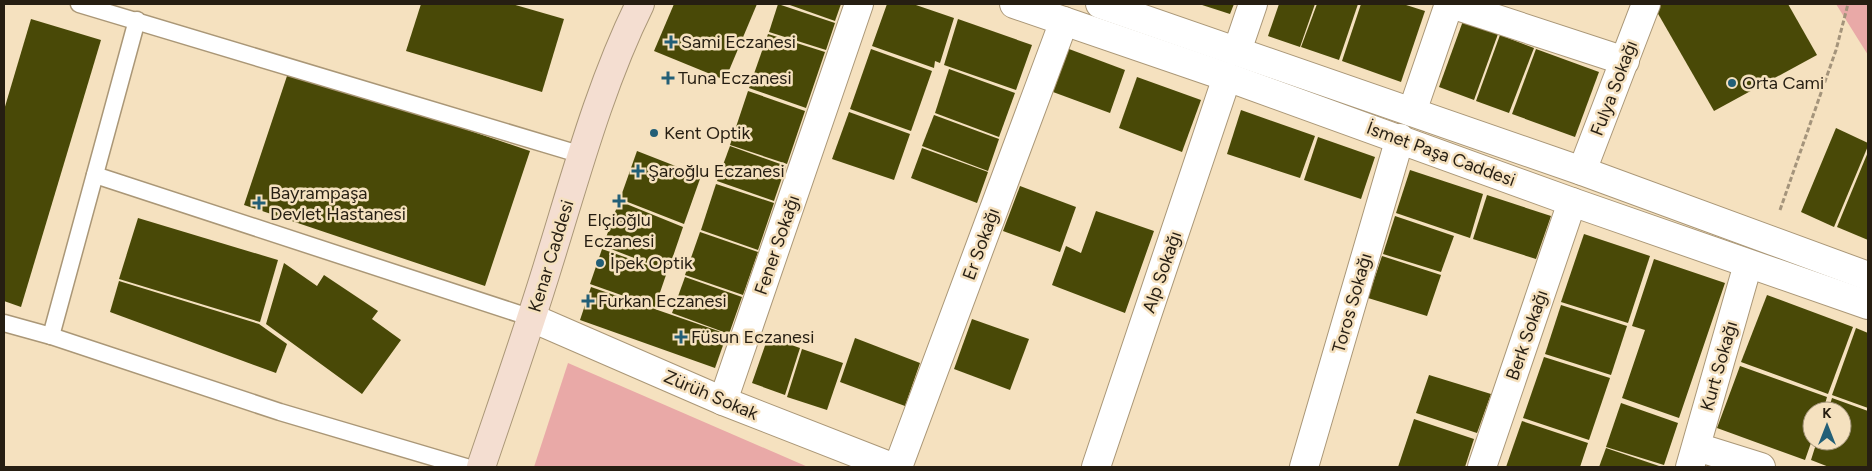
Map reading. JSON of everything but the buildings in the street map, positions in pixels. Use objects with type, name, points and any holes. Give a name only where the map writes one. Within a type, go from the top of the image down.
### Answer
[{"type":"main road","name":"Kenar Caddesi","points":[[620,45],[623,4]]},
{"type":"main road","name":"Kenar Caddesi","points":[[481,467],[532,318],[582,156],[620,45],[640,4]]},
{"type":"street","name":"Fener Sokağı","points":[[723,401],[859,4]]},
{"type":"street","name":"İsmet Paşa Caddesi","points":[[1014,4],[1228,76],[1572,202],[1868,305]]},
{"type":"street","name":"İsmet Paşa Caddesi","points":[[1100,4],[1582,171],[1868,276]]},
{"type":"street","points":[[1237,51],[1253,4]]},
{"type":"street","points":[[1412,112],[1450,4],[1625,62]]},
{"type":"street","name":"Fulya Sokağı","points":[[1582,171],[1646,4]]},
{"type":"street","name":"Er Sokağı","points":[[898,467],[1064,21]]},
{"type":"street","name":"Alp Sokağı","points":[[1096,467],[1228,76]]},
{"type":"street","name":"Toros Sokağı","points":[[1304,467],[1400,138]]},
{"type":"street","name":"Berk Sokağı","points":[[1482,467],[1572,202]]},
{"type":"street","name":"Kurt Sokağı","points":[[1693,457],[1748,264]]},
{"type":"street","name":"Zürüh Sokak","points":[[532,318],[723,401],[892,467]]},
{"type":"street","points":[[1693,457],[1761,467]]},
{"type":"lane","points":[[79,4],[582,156]]},
{"type":"lane","points":[[51,336],[137,20]]},
{"type":"lane","points":[[95,175],[532,318]]},
{"type":"lane","points":[[4,323],[51,336],[280,412],[466,467]]},
{"type":"path","points":[[1770,240],[1836,50],[1848,4]]},
{"type":"shaded area","points":[[1836,4],[1868,4],[1868,55]]},
{"type":"shaded area","points":[[568,363],[808,467],[534,467]]},
{"type":"place","name":"Sami Eczanesi","points":[[671,42]]},
{"type":"place","name":"Tuna Eczanesi","points":[[668,78]]},
{"type":"place","name":"Orta Cami","points":[[1732,83]]},
{"type":"place","name":"Kent Optik","points":[[654,133]]},
{"type":"place","name":"Şaroğlu Eczanesi","points":[[638,171]]},
{"type":"place","name":"Elçioğlu Eczanesi","points":[[619,201]]},
{"type":"place","name":"Bayrampaşa Devlet Hastanesi","points":[[259,203]]},
{"type":"place","name":"İpek Optik","points":[[600,263]]},
{"type":"place","name":"Furkan Eczanesi","points":[[588,301]]},
{"type":"place","name":"Füsun Eczanesi","points":[[681,337]]}]
